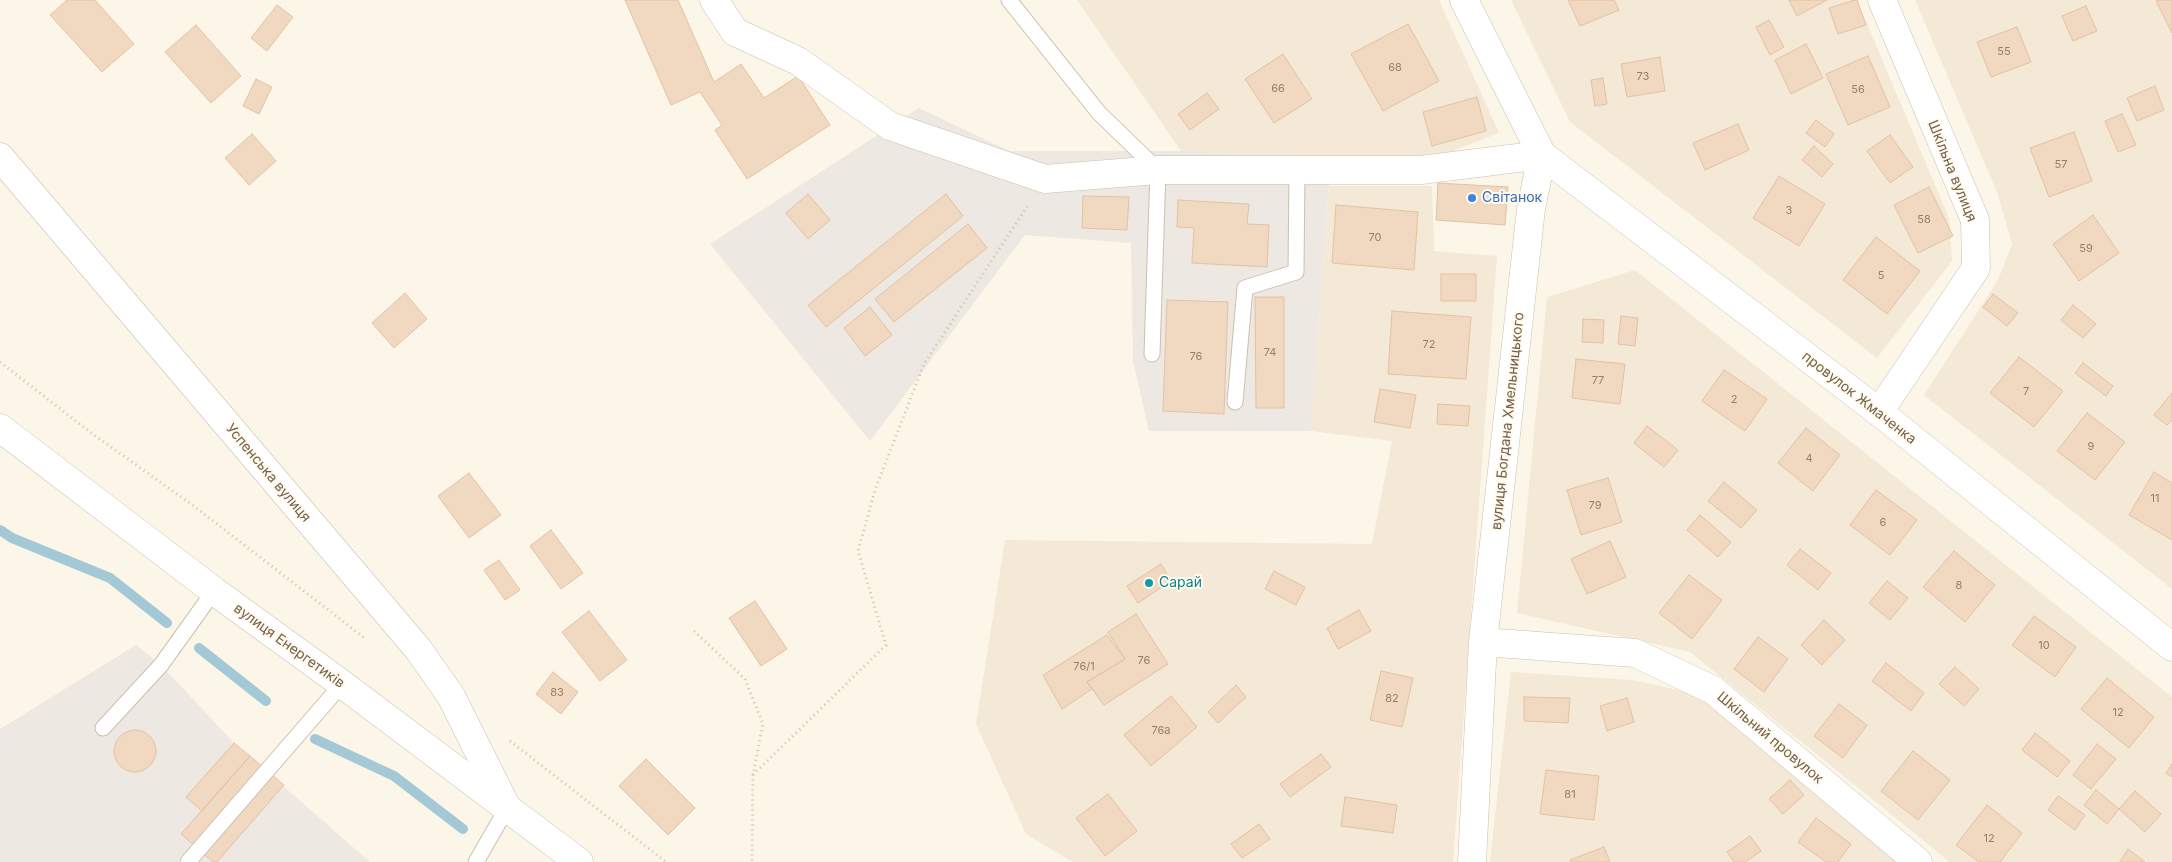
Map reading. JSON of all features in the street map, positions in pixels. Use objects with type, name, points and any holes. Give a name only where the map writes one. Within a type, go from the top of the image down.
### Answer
[{"type":"street","points":[[714,0],[735,32],[798,61],[890,126],[1045,179],[1158,170],[1421,170],[1542,155],[1464,0]]},
{"type":"street","name":"Шкільна вулиця","points":[[1879,412],[1976,268],[1975,220],[1882,0]]},
{"type":"street","name":"провулок Жмаченка","points":[[1542,155],[1879,412],[2172,647]]},
{"type":"street","name":"вулиця Богдана Хмельницького","points":[[1472,862],[1483,642],[1531,209],[1542,155]]},
{"type":"street","name":"Успенська вулиця","points":[[0,157],[418,649],[451,696],[507,808]]},
{"type":"street","name":"вулиця Енергетиків","points":[[0,428],[214,591],[342,684],[578,862]]},
{"type":"street","name":"Шкільний провулок","points":[[1483,642],[1635,653],[1713,690],[1918,862]]},
{"type":"lane","points":[[1009,0],[1099,113],[1158,170],[1152,354]]},
{"type":"lane","points":[[1235,402],[1245,288],[1296,272],[1297,169]]},
{"type":"lane","points":[[103,728],[161,665],[214,591]]},
{"type":"lane","points":[[188,862],[342,684]]},
{"type":"lane","points":[[476,862],[507,808]]},
{"type":"path","points":[[753,775],[886,644],[858,551],[875,490],[924,364],[1045,179]]},
{"type":"path","points":[[0,362],[90,432],[195,507]]},
{"type":"path","points":[[694,631],[745,679],[763,724],[753,775],[752,862]]},
{"type":"shaded area","points":[[1077,0],[1439,0],[1499,133],[1424,162],[1181,151]]},
{"type":"shaded area","points":[[1511,0],[1857,0],[1949,218],[1952,261],[1877,358],[1570,122]]},
{"type":"shaded area","points":[[1915,0],[2172,0],[2172,589],[1924,395],[1998,280],[2012,244],[1997,192]]},
{"type":"shaded area","points":[[919,108],[1009,151],[1181,151],[1331,157],[1311,431],[1149,431],[1133,361],[1131,243],[1025,235],[870,441],[710,244]]},
{"type":"shaded area","points":[[1329,186],[1432,186],[1434,251],[1497,256],[1453,862],[1073,862],[1026,834],[976,724],[1005,540],[1372,544],[1392,441],[1311,431]]},
{"type":"shaded area","points":[[1635,270],[2172,697],[2172,862],[1950,862],[1690,652],[1517,613],[1547,297]]},
{"type":"shaded area","points":[[136,645],[161,665],[234,743],[370,862],[0,862],[0,729]]},
{"type":"shaded area","points":[[1511,672],[1632,680],[1707,696],[1906,862],[1490,862]]},
{"type":"building","points":[[67,0],[95,0],[134,44],[102,72],[50,15]]},
{"type":"building","points":[[625,0],[678,0],[714,82],[741,64],[764,98],[798,76],[830,125],[747,179],[715,130],[722,125],[700,92],[671,105]]},
{"type":"building","points":[[1568,0],[1614,0],[1619,10],[1580,26]]},
{"type":"building","points":[[1789,0],[1827,0],[1797,16]]},
{"type":"building","points":[[1857,0],[1866,25],[1838,34],[1829,8]]},
{"type":"building","points":[[2172,0],[2172,33],[2156,1]]},
{"type":"building","points":[[277,5],[293,17],[267,51],[251,38]]},
{"type":"building","points":[[2086,6],[2097,31],[2073,41],[2062,16]]},
{"type":"building","points":[[1769,20],[1784,47],[1770,55],[1756,27]]},
{"type":"building","points":[[1408,24],[1439,81],[1383,111],[1351,54]]},
{"type":"building","points":[[196,25],[241,76],[211,103],[165,52]]},
{"type":"building","points":[[2017,27],[2031,62],[1991,77],[1977,42]]},
{"type":"building","points":[[1806,44],[1823,78],[1791,94],[1775,60]]},
{"type":"building","points":[[1283,54],[1312,99],[1274,123],[1245,79]]},
{"type":"building","points":[[1868,56],[1890,107],[1848,125],[1826,74]]},
{"type":"building","points":[[1660,57],[1665,91],[1627,97],[1621,64]]},
{"type":"building","points":[[1603,78],[1607,104],[1595,106],[1591,80]]},
{"type":"building","points":[[256,79],[272,87],[259,114],[243,106]]},
{"type":"building","points":[[2155,86],[2164,110],[2137,121],[2127,98]]},
{"type":"building","points":[[1207,93],[1219,109],[1190,130],[1178,114]]},
{"type":"building","points":[[1477,97],[1486,131],[1432,146],[1423,112]]},
{"type":"building","points":[[2122,114],[2136,145],[2118,152],[2105,121]]},
{"type":"building","points":[[1816,120],[1834,134],[1825,147],[1806,133]]},
{"type":"building","points":[[1738,124],[1749,150],[1705,170],[1693,143]]},
{"type":"building","points":[[2074,132],[2092,181],[2049,197],[2030,148]]},
{"type":"building","points":[[252,134],[276,161],[249,185],[225,158]]},
{"type":"building","points":[[1890,135],[1913,167],[1890,183],[1867,151]]},
{"type":"building","points":[[1814,146],[1833,164],[1822,177],[1802,160]]},
{"type":"building","points":[[1779,176],[1825,204],[1799,246],[1753,218]]},
{"type":"building","name":"Світанок","points":[[1438,183],[1508,187],[1505,225],[1436,220]]},
{"type":"building","points":[[1929,187],[1953,236],[1918,253],[1894,205]]},
{"type":"building","points":[[808,194],[830,220],[808,239],[786,213]]},
{"type":"building","points":[[946,194],[963,216],[826,327],[808,305]]},
{"type":"building","points":[[1083,196],[1129,197],[1127,230],[1082,228]]},
{"type":"building","points":[[1178,200],[1249,204],[1247,224],[1269,225],[1267,267],[1192,263],[1194,228],[1177,227]]},
{"type":"building","points":[[1336,205],[1418,212],[1414,270],[1332,263]]},
{"type":"building","points":[[2093,215],[2119,253],[2079,281],[2053,244]]},
{"type":"building","points":[[968,224],[987,248],[894,322],[875,299]]},
{"type":"building","points":[[1876,237],[1920,271],[1887,314],[1843,280]]},
{"type":"building","points":[[1441,274],[1476,274],[1476,301],[1441,301]]},
{"type":"building","points":[[405,293],[427,319],[394,348],[372,323]]},
{"type":"building","points":[[1993,294],[2018,313],[2007,326],[1983,307]]},
{"type":"building","points":[[1255,297],[1284,297],[1284,408],[1256,408]]},
{"type":"building","points":[[1167,300],[1228,302],[1224,414],[1163,411]]},
{"type":"building","points":[[2073,305],[2096,324],[2083,338],[2061,320]]},
{"type":"building","points":[[870,307],[892,335],[865,356],[844,328]]},
{"type":"building","points":[[1392,311],[1471,317],[1466,379],[1388,374]]},
{"type":"building","points":[[1621,316],[1638,318],[1635,346],[1618,344]]},
{"type":"building","points":[[1583,319],[1604,320],[1603,343],[1582,342]]},
{"type":"building","points":[[2019,357],[2063,391],[2034,427],[1990,393]]},
{"type":"building","points":[[1576,359],[1625,364],[1620,404],[1572,398]]},
{"type":"building","points":[[2083,363],[2113,386],[2106,396],[2075,373]]},
{"type":"building","points":[[1724,370],[1767,399],[1745,431],[1702,401]]},
{"type":"building","points":[[1380,389],[1416,395],[1410,428],[1374,422]]},
{"type":"building","points":[[2172,393],[2172,420],[2167,425],[2154,415]]},
{"type":"building","points":[[1438,404],[1470,406],[1468,426],[1437,424]]},
{"type":"building","points":[[2087,413],[2125,442],[2095,480],[2057,451]]},
{"type":"building","points":[[1647,426],[1678,450],[1664,467],[1634,443]]},
{"type":"building","points":[[1806,428],[1840,455],[1813,491],[1778,463]]},
{"type":"building","points":[[2154,472],[2172,483],[2172,540],[2129,515]]},
{"type":"building","points":[[469,473],[501,515],[469,538],[438,496]]},
{"type":"building","points":[[1608,478],[1622,522],[1581,535],[1567,490]]},
{"type":"building","points":[[1724,482],[1757,510],[1741,528],[1708,501]]},
{"type":"building","points":[[1876,490],[1917,520],[1890,555],[1850,525]]},
{"type":"building","points":[[1700,515],[1731,542],[1718,557],[1687,530]]},
{"type":"building","points":[[551,530],[583,573],[561,589],[530,546]]},
{"type":"building","points":[[1610,541],[1626,577],[1587,594],[1571,559]]},
{"type":"building","points":[[1800,549],[1831,573],[1818,590],[1787,565]]},
{"type":"building","points":[[1954,551],[1995,585],[1965,622],[1923,587]]},
{"type":"building","points":[[499,560],[520,590],[505,600],[484,570]]},
{"type":"building","name":"Сарай","points":[[1161,564],[1171,581],[1138,603],[1127,586]]},
{"type":"building","points":[[1274,571],[1305,587],[1296,605],[1265,589]]},
{"type":"building","points":[[1689,575],[1722,600],[1692,639],[1659,613]]},
{"type":"building","points":[[1887,581],[1908,598],[1890,620],[1869,603]]},
{"type":"building","points":[[755,601],[787,649],[761,666],[729,618]]},
{"type":"building","points":[[1359,610],[1371,631],[1338,649],[1327,628]]},
{"type":"building","points":[[589,611],[627,660],[600,681],[562,632]]},
{"type":"building","points":[[1136,614],[1168,664],[1104,705],[1087,682],[1125,659],[1108,632]]},
{"type":"building","points":[[2034,616],[2076,647],[2055,677],[2012,645]]},
{"type":"building","points":[[1824,620],[1845,640],[1822,665],[1801,645]]},
{"type":"building","points":[[1107,635],[1125,659],[1087,682],[1092,689],[1062,709],[1043,675]]},
{"type":"building","points":[[1758,637],[1788,659],[1764,692],[1734,669]]},
{"type":"building","points":[[1886,663],[1924,693],[1911,711],[1872,681]]},
{"type":"building","points":[[1955,667],[1979,689],[1964,706],[1939,684]]},
{"type":"building","points":[[1381,671],[1413,678],[1402,727],[1370,720]]},
{"type":"building","points":[[553,672],[578,692],[561,714],[536,694]]},
{"type":"building","points":[[2107,678],[2154,717],[2129,748],[2081,709]]},
{"type":"building","points":[[1236,685],[1246,697],[1218,723],[1208,712]]},
{"type":"building","points":[[1171,696],[1197,727],[1151,766],[1124,735]]},
{"type":"building","points":[[1524,697],[1570,698],[1568,723],[1524,721]]},
{"type":"building","points":[[1627,698],[1634,722],[1607,731],[1600,706]]},
{"type":"building","points":[[1839,704],[1867,725],[1843,758],[1814,736]]},
{"type":"building","points":[[131,730],[139,730],[150,736],[156,751],[150,766],[139,772],[131,772],[120,766],[114,755],[114,747],[120,736]]},
{"type":"building","points":[[2035,733],[2070,761],[2057,777],[2022,750]]},
{"type":"building","points":[[234,743],[250,756],[202,811],[186,797]]},
{"type":"building","points":[[2097,744],[2116,759],[2091,789],[2073,775]]},
{"type":"building","points":[[1913,751],[1950,780],[1918,820],[1881,791]]},
{"type":"building","points":[[1321,754],[1331,767],[1290,797],[1280,784]]},
{"type":"building","points":[[250,756],[284,785],[217,862],[213,862],[181,834]]},
{"type":"building","points":[[646,759],[695,808],[668,835],[619,786]]},
{"type":"building","points":[[2172,764],[2172,777],[2166,773]]},
{"type":"building","points":[[1546,770],[1599,776],[1594,820],[1540,814]]},
{"type":"building","points":[[1790,780],[1804,795],[1783,814],[1769,799]]},
{"type":"building","points":[[2096,790],[2119,809],[2107,824],[2084,805]]},
{"type":"building","points":[[2135,791],[2161,814],[2145,832],[2119,809]]},
{"type":"building","points":[[1108,794],[1137,831],[1105,856],[1076,818]]},
{"type":"building","points":[[2058,796],[2085,815],[2075,830],[2048,810]]},
{"type":"building","points":[[1345,797],[1397,805],[1393,833],[1341,826]]},
{"type":"building","points":[[1987,805],[2022,833],[2000,862],[1979,862],[1956,845]]},
{"type":"building","points":[[1816,818],[1851,844],[1838,862],[1826,862],[1798,842]]},
{"type":"building","points":[[1259,824],[1270,839],[1242,858],[1231,844]]},
{"type":"building","points":[[1750,836],[1761,851],[1745,862],[1734,862],[1727,852]]},
{"type":"building","points":[[1604,847],[1610,862],[1571,862],[1570,860]]},
{"type":"building","points":[[2128,849],[2145,862],[2120,862]]},
{"type":"waterway","points":[[0,530],[12,538],[110,578],[167,623]]},
{"type":"waterway","points":[[199,648],[266,701]]},
{"type":"waterway","points":[[315,739],[394,776],[463,829]]},
{"type":"place","name":"Світанок","points":[[1472,198]]},
{"type":"place","name":"Сарай","points":[[1149,583]]}]
